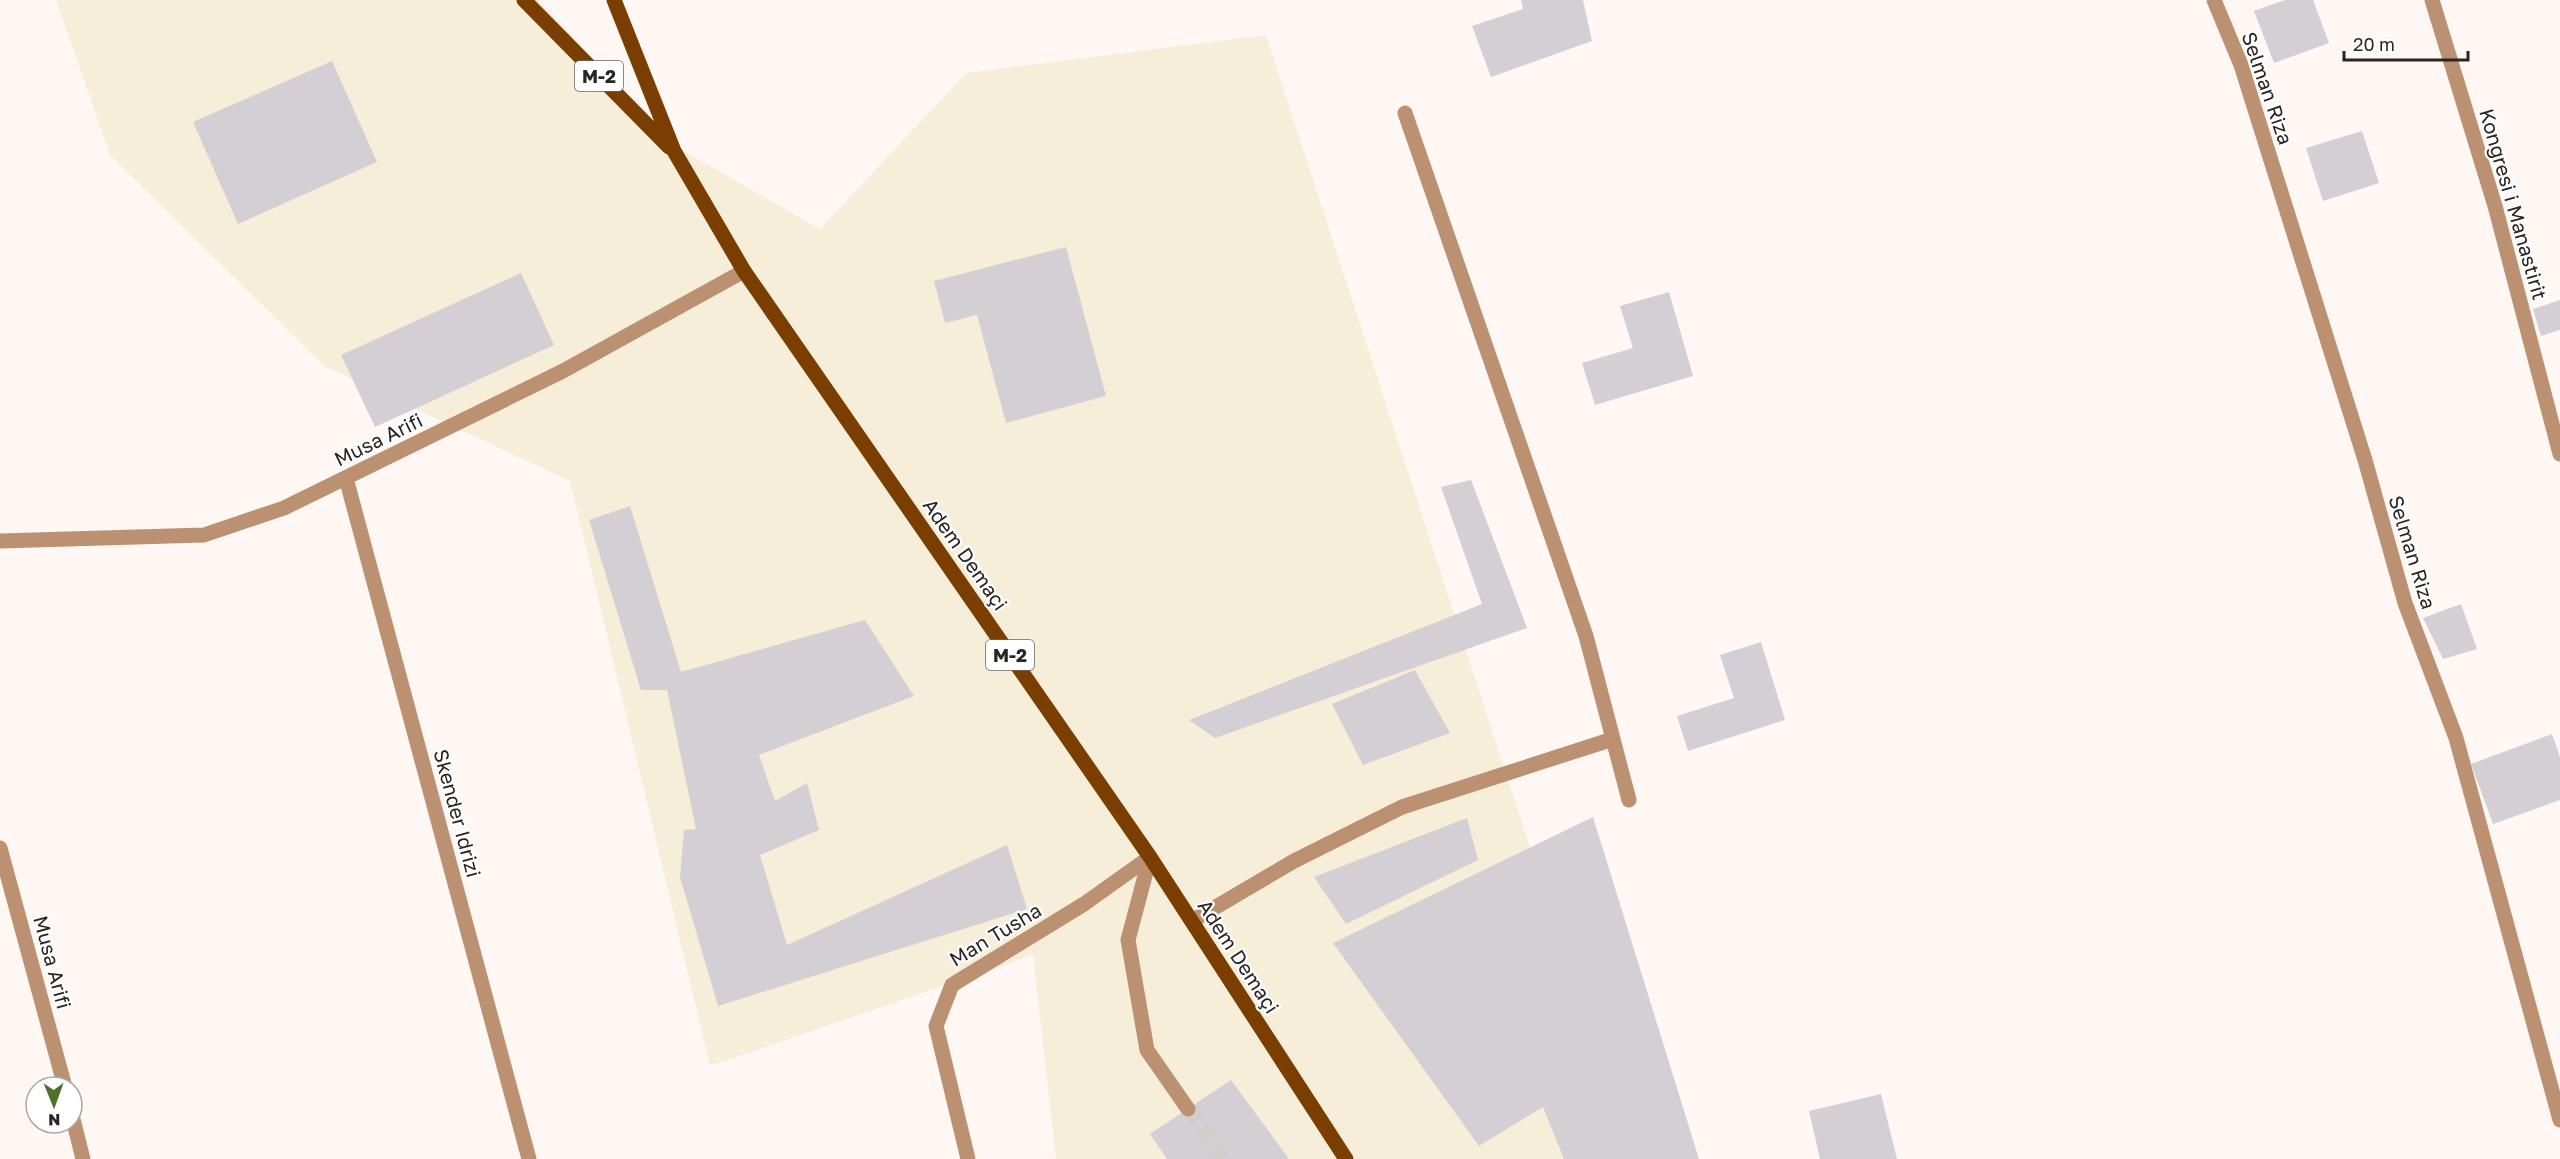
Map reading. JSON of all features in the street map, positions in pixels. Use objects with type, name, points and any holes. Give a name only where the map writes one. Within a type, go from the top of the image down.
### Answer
[{"type":"main road","name":"Adem Demaçi","points":[[524,0],[674,151]]},
{"type":"main road","name":"Adem Demaçi","points":[[614,0],[674,151],[744,271],[1150,858],[1346,1159]]},
{"type":"street","name":"Selman Riza","points":[[2214,0],[2241,65],[2365,460],[2405,603],[2456,738],[2560,1120]]},
{"type":"street","name":"Kongresi i Manastirit","points":[[2432,0],[2495,206],[2560,454]]},
{"type":"street","points":[[1405,113],[1586,636],[1629,800]]},
{"type":"street","name":"Musa Arifi","points":[[0,541],[204,535],[284,508],[563,371],[744,271]]},
{"type":"street","name":"Skender Idrizi","points":[[346,478],[529,1159]]},
{"type":"street","points":[[1192,921],[1294,861],[1402,807],[1613,740]]},
{"type":"street","name":"Musa Arifi","points":[[0,848],[62,1075]]},
{"type":"street","points":[[1150,858],[1128,940],[1147,1050],[1188,1109]]},
{"type":"street","name":"Man Tusha","points":[[968,1159],[936,1026],[952,985],[1084,904],[1150,858]]},
{"type":"street","points":[[77,1135],[83,1159]]},
{"type":"shaded area","points":[[56,0],[538,0],[673,145],[820,229],[966,73],[1266,35],[1605,1078],[1659,1159],[1056,1159],[1033,955],[710,1066],[570,481],[324,366],[110,155]]},
{"type":"building","points":[[1521,0],[1583,0],[1592,41],[1491,77],[1472,26],[1523,9]]},
{"type":"building","points":[[2285,0],[2313,0],[2329,43],[2274,63],[2254,11]]},
{"type":"building","points":[[332,61],[377,162],[238,224],[193,122]]},
{"type":"building","points":[[2362,131],[2379,183],[2323,201],[2306,148]]},
{"type":"building","points":[[1066,247],[1106,396],[1006,423],[977,315],[945,323],[934,281]]},
{"type":"building","points":[[521,273],[554,345],[375,427],[341,355]]},
{"type":"building","points":[[1669,292],[1693,376],[1595,405],[1582,363],[1633,348],[1620,306]]},
{"type":"building","points":[[2560,300],[2560,330],[2541,336],[2533,309]]},
{"type":"building","points":[[1471,480],[1527,628],[1215,738],[1189,720],[1482,604],[1441,487]]},
{"type":"building","points":[[630,506],[681,672],[865,620],[914,696],[759,755],[775,801],[807,783],[819,830],[760,855],[787,945],[1007,845],[1027,909],[718,1006],[680,877],[684,830],[696,829],[667,690],[641,690],[589,520]]},
{"type":"building","points":[[2461,604],[2477,649],[2443,659],[2423,618]]},
{"type":"building","points":[[1761,642],[1785,720],[1688,751],[1677,716],[1734,698],[1720,655]]},
{"type":"building","points":[[1415,670],[1450,733],[1363,765],[1332,704]]},
{"type":"building","points":[[2552,734],[2560,757],[2560,800],[2493,824],[2471,764]]},
{"type":"building","points":[[1593,817],[1699,1159],[1564,1159],[1543,1107],[1479,1146],[1333,943]]},
{"type":"building","points":[[1467,818],[1478,860],[1346,924],[1314,877]]},
{"type":"building","points":[[1231,1080],[1289,1159],[1167,1159],[1150,1134]]},
{"type":"building","points":[[1881,1094],[1897,1159],[1820,1159],[1809,1111]]},
{"type":"tunnel","points":[[1188,1109],[1222,1159]]}]
